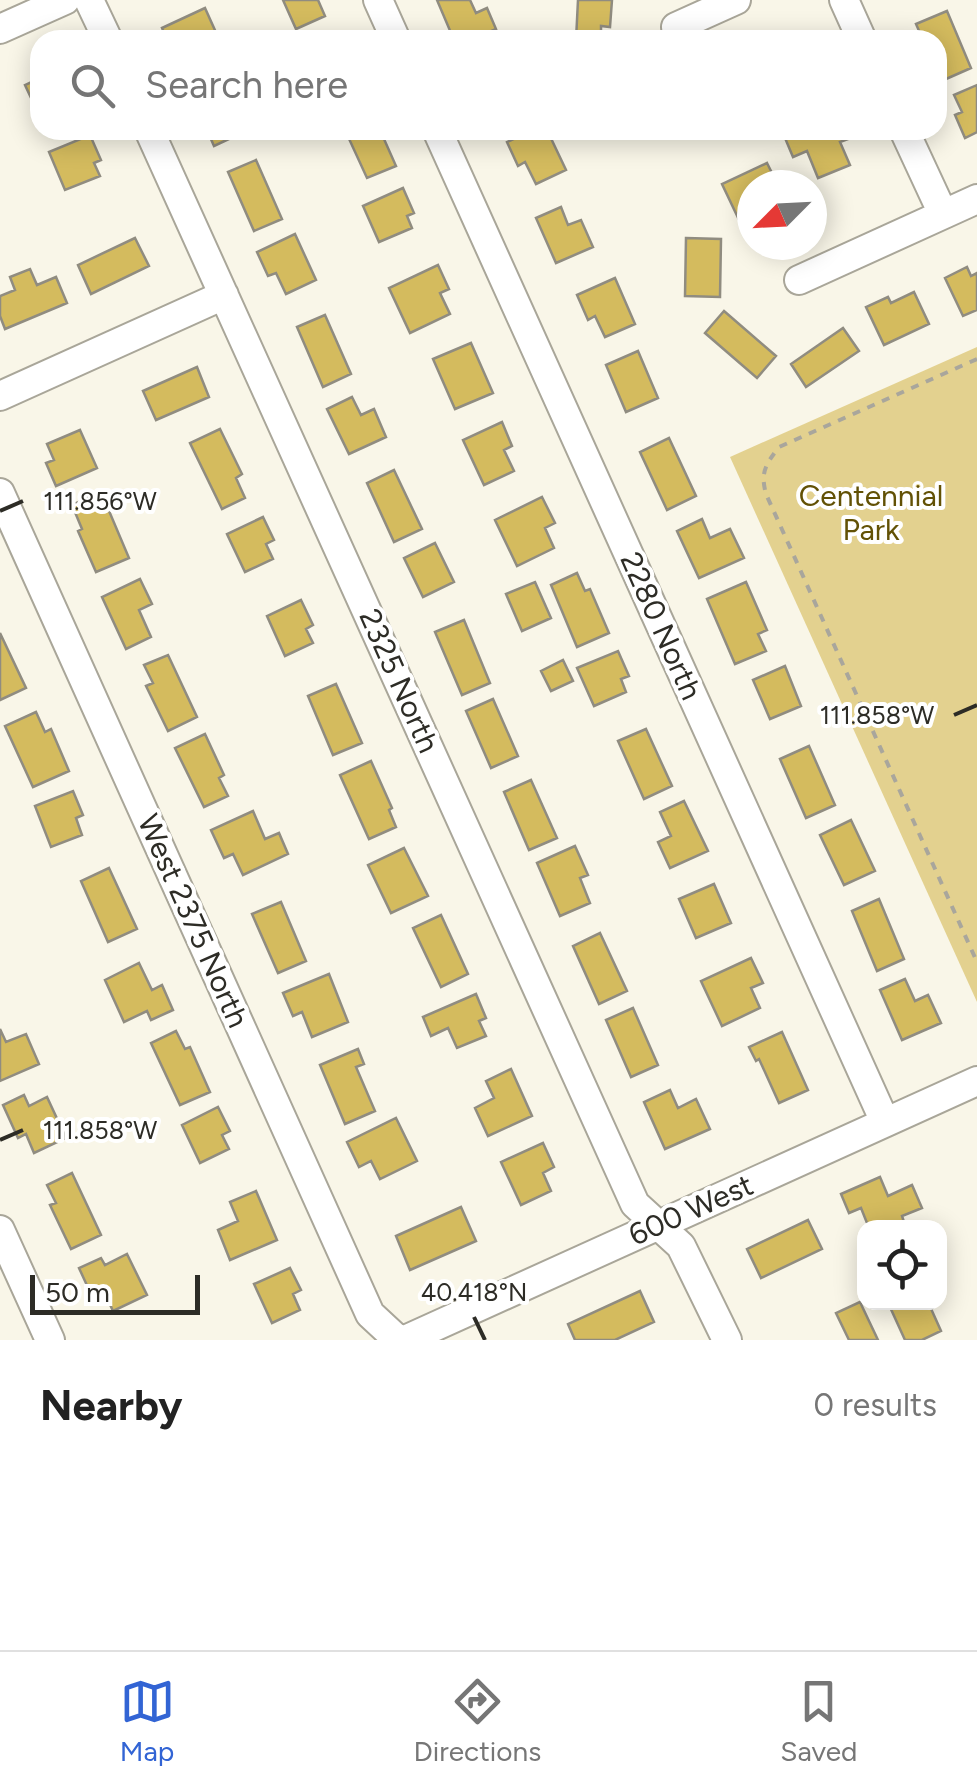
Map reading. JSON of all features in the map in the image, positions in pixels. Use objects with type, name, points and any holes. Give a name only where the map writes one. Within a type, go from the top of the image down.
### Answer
[{"type":"street","points":[[0,30],[65,0]]},
{"type":"street","points":[[89,0],[103,30]]},
{"type":"street","points":[[378,0],[392,30]]},
{"type":"street","points":[[676,27],[736,0]]},
{"type":"street","points":[[844,0],[858,30]]},
{"type":"street","name":"2325 North","points":[[153,140],[635,1204],[682,1246],[727,1340]]},
{"type":"street","name":"2280 North","points":[[442,140],[885,1122]]},
{"type":"street","points":[[909,140],[943,214]]},
{"type":"street","points":[[799,280],[977,198]]},
{"type":"street","points":[[0,396],[224,295]]},
{"type":"street","name":"West 2375 North","points":[[0,494],[370,1314],[402,1340]]},
{"type":"street","name":"600 West","points":[[402,1340],[977,1081]]},
{"type":"street","points":[[0,1230],[50,1340]]},
{"type":"path","points":[[977,358],[779,447],[762,478],[977,962]]},
{"type":"green space","name":"Centennial Park","points":[[977,347],[977,1002],[730,457]]},
{"type":"building","points":[[283,0],[318,0],[325,16],[296,29]]},
{"type":"building","points":[[437,0],[470,0],[476,13],[487,8],[496,29],[494,30],[450,30]]},
{"type":"building","points":[[578,0],[612,0],[610,27],[576,30]]},
{"type":"building","points":[[205,8],[215,30],[163,30]]},
{"type":"building","points":[[947,11],[971,68],[947,79],[947,30],[919,30],[916,24]]},
{"type":"building","points":[[977,85],[977,132],[965,138],[955,115],[962,112],[954,95]]},
{"type":"building","points":[[78,140],[92,140],[101,160],[94,163],[100,176],[65,190],[49,152]]},
{"type":"building","points":[[350,140],[384,140],[396,166],[367,178]]},
{"type":"building","points":[[552,140],[566,170],[536,184],[525,162],[518,166],[507,142]]},
{"type":"building","points":[[786,140],[845,140],[840,142],[850,165],[827,174],[827,170],[815,170],[807,151],[793,157]]},
{"type":"building","points":[[256,160],[282,219],[254,231],[228,172]]},
{"type":"building","points":[[767,163],[770,170],[752,170]]},
{"type":"building","points":[[737,177],[737,216],[722,184]]},
{"type":"building","points":[[403,188],[414,213],[407,216],[412,228],[379,242],[363,206]]},
{"type":"building","points":[[561,207],[568,225],[581,220],[593,247],[556,263],[536,218]]},
{"type":"building","points":[[295,234],[316,280],[286,294],[276,273],[268,276],[257,252]]},
{"type":"building","points":[[135,238],[149,266],[91,294],[78,265]]},
{"type":"building","points":[[686,238],[721,239],[720,297],[685,296]]},
{"type":"building","points":[[438,265],[449,289],[440,293],[450,314],[410,333],[389,288]]},
{"type":"building","points":[[967,267],[971,276],[977,273],[977,310],[963,316],[945,278]]},
{"type":"building","points":[[30,269],[37,285],[56,277],[67,303],[5,329],[0,296],[15,290],[10,277]]},
{"type":"building","points":[[615,278],[635,324],[605,337],[595,316],[588,320],[577,295]]},
{"type":"building","points":[[914,292],[929,324],[884,345],[866,307],[888,297],[891,303]]},
{"type":"building","points":[[724,311],[776,356],[757,378],[705,333]]},
{"type":"building","points":[[325,315],[351,374],[323,387],[297,327]]},
{"type":"building","points":[[843,328],[859,351],[806,387],[791,364]]},
{"type":"building","points":[[471,343],[493,393],[455,409],[433,359]]},
{"type":"building","points":[[638,351],[658,398],[626,412],[606,365]]},
{"type":"building","points":[[197,367],[209,397],[156,420],[143,391]]},
{"type":"building","points":[[352,397],[361,415],[374,409],[386,437],[349,454],[327,409]]},
{"type":"building","points":[[502,422],[512,446],[504,450],[514,471],[484,485],[463,440]]},
{"type":"building","points":[[220,429],[242,474],[236,478],[245,498],[222,509],[190,443]]},
{"type":"building","points":[[80,430],[97,468],[56,486],[46,463],[54,460],[47,444]]},
{"type":"building","points":[[669,438],[696,496],[667,510],[640,452]]},
{"type":"building","points":[[394,470],[422,529],[394,542],[367,483]]},
{"type":"building","points":[[101,492],[129,558],[96,572],[78,531],[82,529],[72,505]]},
{"type":"building","points":[[542,497],[555,523],[545,528],[554,548],[517,566],[495,520]]},
{"type":"building","points":[[263,517],[274,540],[266,544],[273,559],[245,572],[227,534]]},
{"type":"building","points":[[702,519],[710,538],[730,529],[744,558],[699,578],[677,531]]},
{"type":"building","points":[[435,543],[454,582],[423,597],[404,558]]},
{"type":"building","points":[[577,573],[585,591],[590,589],[609,633],[577,647],[551,585]]},
{"type":"building","points":[[140,579],[152,604],[139,610],[151,637],[126,649],[102,597]]},
{"type":"building","points":[[535,582],[551,618],[522,631],[506,594]]},
{"type":"building","points":[[746,582],[767,630],[758,634],[766,651],[735,664],[707,599]]},
{"type":"building","points":[[301,600],[313,625],[306,629],[313,643],[285,656],[267,616]]},
{"type":"building","points":[[464,620],[490,683],[462,695],[435,632]]},
{"type":"building","points":[[0,633],[26,688],[0,700]]},
{"type":"building","points":[[618,651],[629,676],[621,679],[626,692],[594,706],[577,668]]},
{"type":"building","points":[[168,655],[197,717],[168,731],[146,686],[153,683],[144,665]]},
{"type":"building","points":[[563,660],[573,681],[551,691],[541,671]]},
{"type":"building","points":[[785,666],[801,706],[770,719],[753,680]]},
{"type":"building","points":[[336,684],[362,743],[333,755],[308,696]]},
{"type":"building","points":[[493,699],[518,756],[491,768],[466,711]]},
{"type":"building","points":[[36,712],[45,732],[51,729],[69,771],[33,787],[5,726]]},
{"type":"building","points":[[646,729],[672,786],[644,799],[618,741]]},
{"type":"building","points":[[205,734],[224,775],[219,778],[228,796],[204,807],[175,748]]},
{"type":"building","points":[[809,746],[835,805],[806,818],[780,759]]},
{"type":"building","points":[[371,761],[396,827],[369,839],[340,775]]},
{"type":"building","points":[[531,780],[557,838],[529,850],[504,792]]},
{"type":"building","points":[[73,791],[83,815],[76,818],[82,835],[51,847],[35,806]]},
{"type":"building","points":[[684,801],[708,851],[670,868],[658,842],[671,836],[660,812]]},
{"type":"building","points":[[253,811],[265,839],[279,833],[288,854],[243,875],[233,854],[224,858],[211,830]]},
{"type":"building","points":[[851,820],[875,871],[844,885],[820,835]]},
{"type":"building","points":[[575,846],[588,875],[580,878],[590,903],[560,916],[537,863]]},
{"type":"building","points":[[404,848],[428,896],[391,913],[368,865]]},
{"type":"building","points":[[109,868],[137,929],[108,942],[81,881]]},
{"type":"building","points":[[714,884],[731,923],[696,938],[679,899]]},
{"type":"building","points":[[879,899],[904,959],[877,971],[852,911]]},
{"type":"building","points":[[281,902],[306,961],[278,973],[252,914]]},
{"type":"building","points":[[441,915],[468,974],[441,987],[413,928]]},
{"type":"building","points":[[600,933],[627,991],[599,1004],[573,946]]},
{"type":"building","points":[[751,958],[763,983],[751,988],[760,1008],[722,1026],[701,981]]},
{"type":"building","points":[[139,963],[152,990],[162,985],[173,1010],[151,1020],[147,1011],[124,1022],[105,980]]},
{"type":"building","points":[[329,974],[348,1022],[312,1037],[302,1012],[293,1016],[283,993]]},
{"type":"building","points":[[905,979],[915,1001],[928,995],[941,1023],[902,1040],[880,990]]},
{"type":"building","points":[[476,994],[486,1018],[479,1021],[486,1036],[457,1048],[448,1028],[431,1036],[423,1017]]},
{"type":"building","points":[[633,1008],[658,1065],[631,1077],[606,1020]]},
{"type":"building","points":[[0,1029],[6,1042],[26,1034],[39,1064],[0,1081]]},
{"type":"building","points":[[176,1031],[185,1049],[190,1047],[210,1092],[180,1105],[151,1043]]},
{"type":"building","points":[[782,1032],[808,1090],[779,1103],[759,1059],[756,1061],[749,1047]]},
{"type":"building","points":[[358,1049],[364,1064],[356,1067],[375,1111],[345,1124],[320,1065]]},
{"type":"building","points":[[511,1069],[532,1116],[488,1136],[475,1108],[494,1098],[486,1081]]},
{"type":"building","points":[[670,1090],[678,1108],[696,1099],[710,1129],[665,1149],[644,1102]]},
{"type":"building","points":[[24,1095],[29,1106],[47,1097],[66,1138],[34,1153],[26,1134],[18,1138],[3,1105]]},
{"type":"building","points":[[218,1107],[230,1131],[222,1135],[229,1149],[200,1163],[182,1125]]},
{"type":"building","points":[[396,1118],[417,1161],[380,1179],[371,1161],[359,1167],[347,1142]]},
{"type":"building","points":[[543,1143],[554,1167],[543,1173],[551,1191],[521,1205],[501,1162]]},
{"type":"building","points":[[72,1173],[101,1235],[71,1249],[50,1205],[56,1203],[47,1185]]},
{"type":"building","points":[[880,1177],[888,1196],[912,1185],[922,1208],[902,1216],[903,1220],[866,1220],[861,1208],[849,1213],[841,1194]]},
{"type":"building","points":[[256,1191],[277,1240],[230,1260],[218,1230],[238,1221],[230,1202]]},
{"type":"building","points":[[461,1207],[476,1241],[410,1270],[396,1236]]},
{"type":"building","points":[[808,1220],[822,1249],[761,1278],[747,1249]]},
{"type":"building","points":[[127,1254],[147,1295],[113,1311],[102,1287],[90,1292],[79,1268],[101,1258],[105,1265]]},
{"type":"building","points":[[290,1268],[301,1290],[293,1294],[300,1310],[272,1323],[254,1284]]},
{"type":"building","points":[[640,1291],[654,1322],[615,1340],[575,1340],[568,1324]]},
{"type":"building","points":[[857,1303],[857,1310],[864,1310],[878,1340],[849,1340],[836,1313]]},
{"type":"building","points":[[891,1310],[932,1310],[941,1331],[922,1340],[905,1340]]}]
